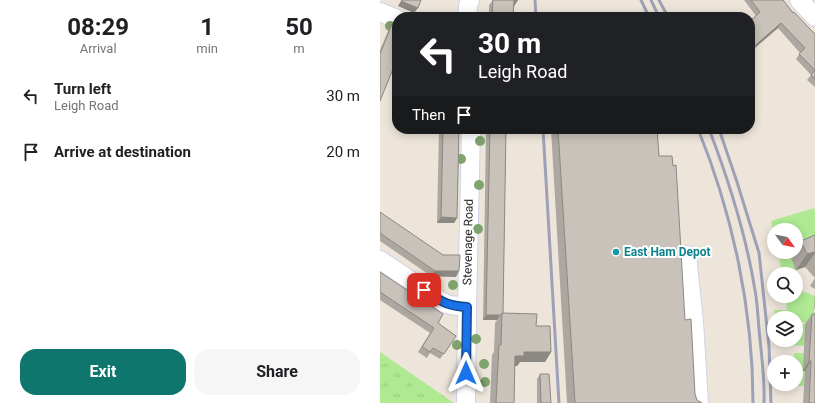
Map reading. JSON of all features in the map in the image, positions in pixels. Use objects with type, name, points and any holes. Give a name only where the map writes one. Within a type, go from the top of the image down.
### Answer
[{"type":"street","points":[[380,7],[383,0]]},
{"type":"street","points":[[467,12],[470,0]]},
{"type":"street","points":[[799,0],[815,17]]},
{"type":"street","points":[[380,12],[392,17]]},
{"type":"street","name":"Stevenage Road","points":[[466,403],[471,134]]},
{"type":"street","points":[[687,255],[694,322],[699,403]]},
{"type":"street","points":[[380,260],[444,303],[467,307]]},
{"type":"green space","points":[[814,208],[815,238],[803,258],[803,223],[771,223],[771,221]]},
{"type":"green space","points":[[779,259],[803,259],[798,267],[781,267]]},
{"type":"green space","points":[[803,291],[815,296],[815,323],[803,322],[803,311],[774,310],[787,310],[786,303],[803,303]]},
{"type":"green space","points":[[803,324],[805,324],[804,346]]},
{"type":"green space","points":[[380,352],[454,403],[380,403]]},
{"type":"green space","points":[[794,353],[804,353],[804,386],[803,355],[794,355]]},
{"type":"building","points":[[421,0],[418,8],[401,1]]},
{"type":"building","points":[[493,0],[514,0],[513,12],[492,12]]},
{"type":"building","points":[[751,0],[783,0],[793,13],[794,12],[815,34],[815,70],[799,54],[805,48],[781,23],[755,46],[755,16],[760,12]]},
{"type":"building","points":[[392,24],[392,71],[380,101],[380,54]]},
{"type":"building","points":[[815,70],[815,79],[811,75]]},
{"type":"building","points":[[443,134],[459,134],[457,218],[441,217]]},
{"type":"building","points":[[490,134],[506,134],[503,313],[500,315],[486,315]]},
{"type":"building","name":"East Ham Depot","points":[[558,134],[657,134],[659,156],[672,156],[673,166],[676,165],[685,320],[691,319],[695,394],[697,400],[702,403],[575,403]]},
{"type":"building","points":[[380,212],[443,255],[460,255],[459,271],[435,271],[380,233]]},
{"type":"building","points":[[815,235],[815,252],[807,254],[803,245],[803,240]]},
{"type":"building","points":[[380,272],[443,314],[438,323],[456,336],[444,354],[433,348],[430,352],[422,347],[434,328],[380,292]]},
{"type":"building","points":[[502,313],[537,314],[536,326],[550,326],[551,352],[524,352],[524,356],[515,356],[514,403],[496,403]]},
{"type":"building","points":[[812,314],[815,314],[815,403],[809,403],[811,361],[809,361]]},
{"type":"building","points":[[540,374],[549,374],[551,403],[541,403]]},
{"type":"railway","points":[[535,0],[536,12]]},
{"type":"railway","points":[[641,0],[647,12]]},
{"type":"railway","points":[[651,0],[657,12]]},
{"type":"railway","points":[[659,0],[665,12]]},
{"type":"railway","points":[[543,134],[559,403]]},
{"type":"railway","points":[[700,134],[721,195],[739,263],[749,333],[753,403]]},
{"type":"railway","points":[[711,134],[736,208],[751,269],[756,296],[764,379],[764,403]]},
{"type":"railway","points":[[721,134],[759,253],[769,346],[771,403]]},
{"type":"place","name":"East Ham Depot","points":[[616,252]]},
{"type":"route","points":[[424,290],[444,303],[467,307],[466,373]]}]
